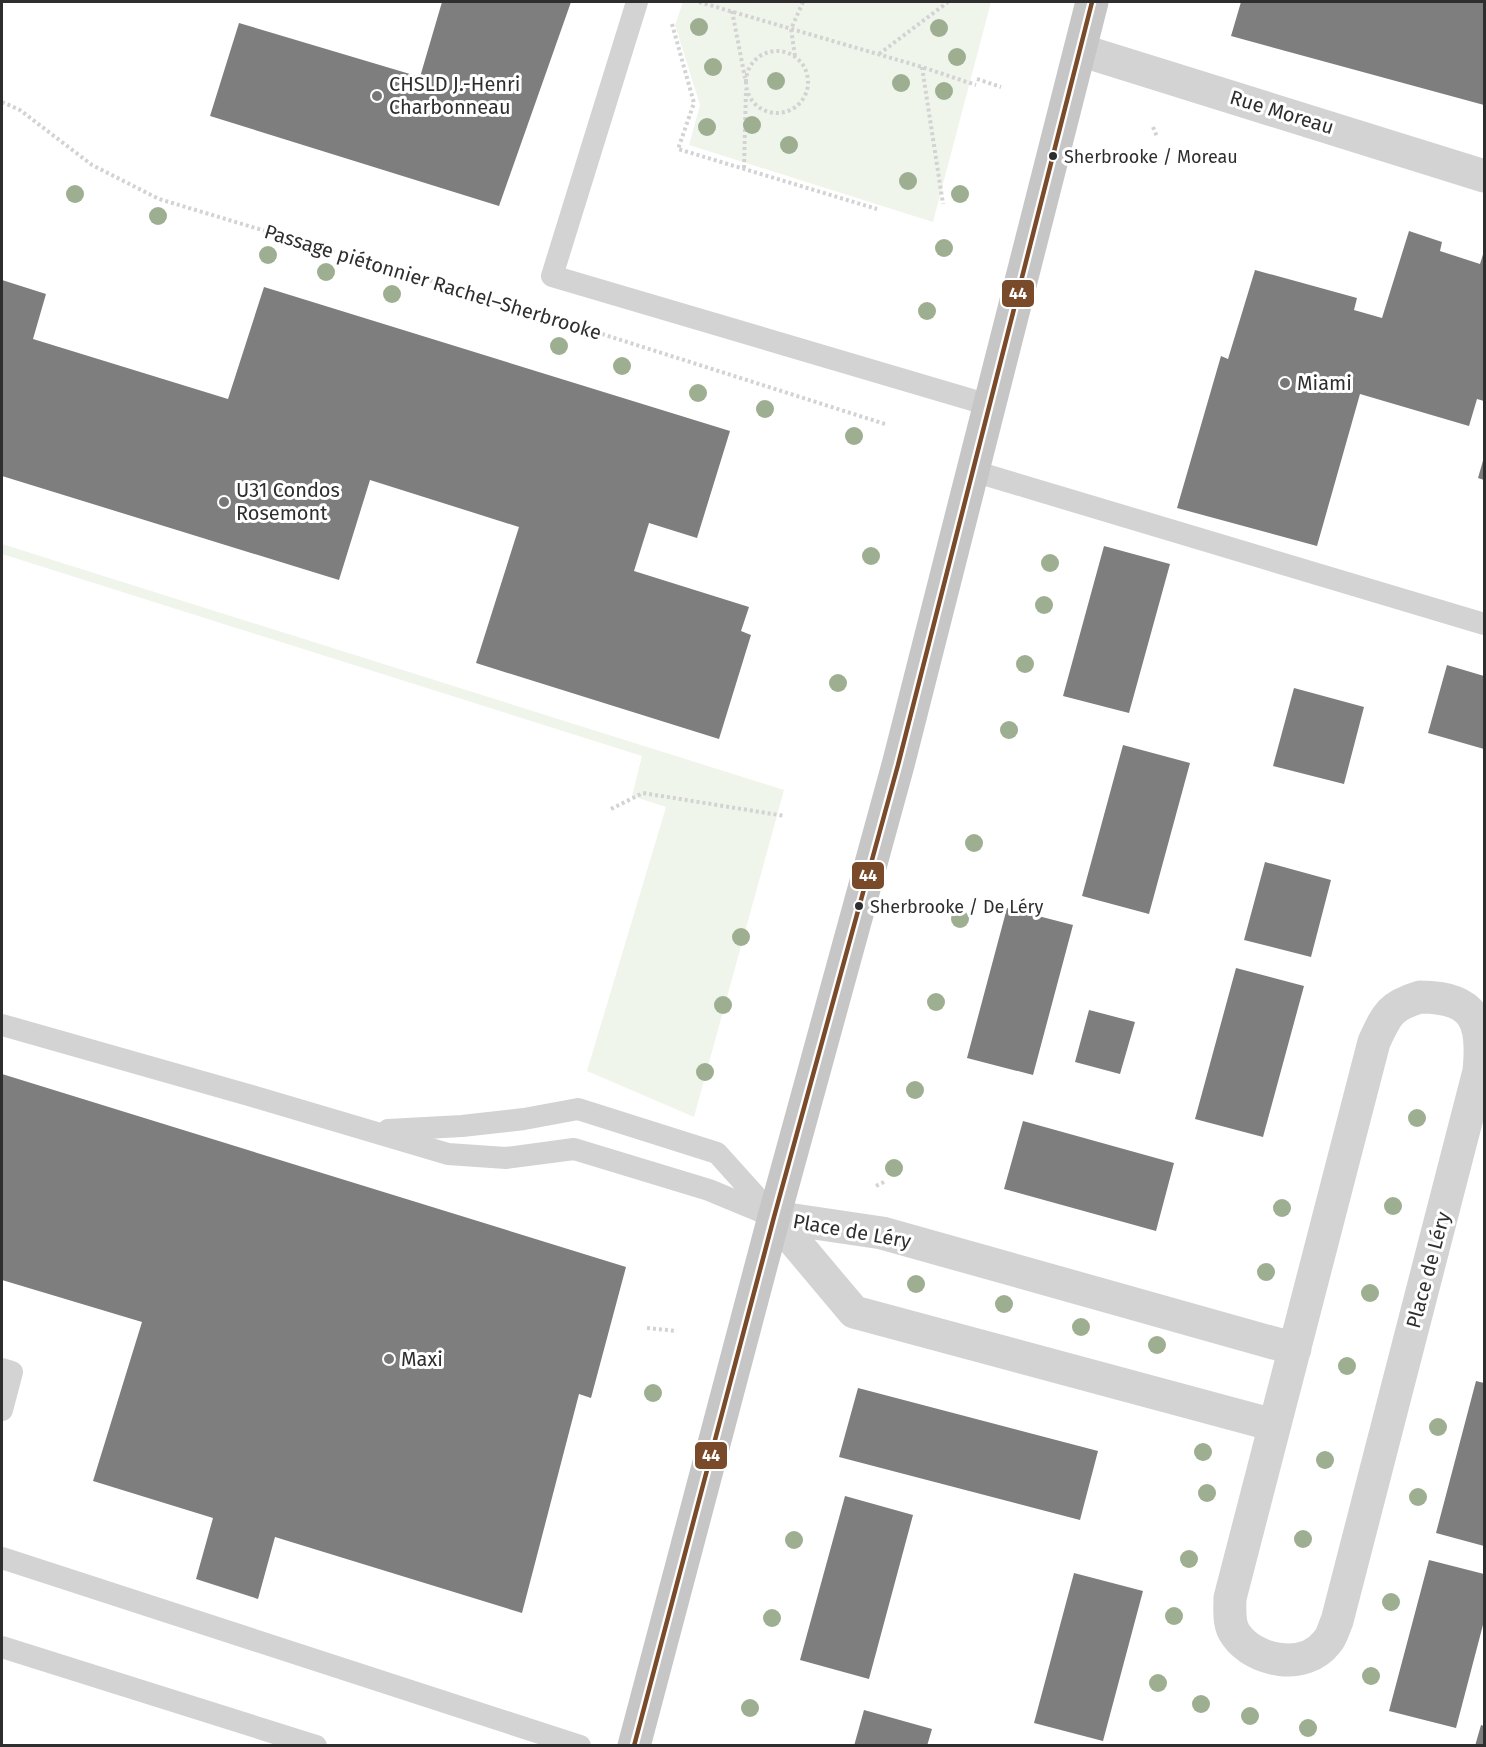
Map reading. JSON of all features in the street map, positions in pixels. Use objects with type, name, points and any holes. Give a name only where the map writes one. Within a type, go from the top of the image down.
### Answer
[{"type":"main road","points":[[634,1746],[774,1217],[898,765],[1092,2]]},
{"type":"street","name":"Rue Moreau","points":[[1080,50],[1485,176]]},
{"type":"street","name":"Place de Léry","points":[[1420,997],[1442,997],[1463,1006],[1477,1021],[1481,1047],[1479,1071],[1337,1621],[1328,1642],[1313,1655],[1293,1661],[1271,1658],[1250,1650],[1234,1634],[1230,1617],[1230,1598],[1294,1349],[1374,1042],[1384,1021],[1399,1003],[1420,997]]},
{"type":"street","name":"Place de Léry","points":[[774,1217],[882,1233],[1294,1349]]},
{"type":"street","name":"Place de Léry","points":[[774,1217],[854,1312],[1274,1425]]},
{"type":"lane","points":[[638,2],[552,276],[989,405]]},
{"type":"lane","points":[[973,471],[1485,624]]},
{"type":"lane","points":[[2,1025],[448,1154],[506,1158],[574,1149],[710,1190],[774,1217]]},
{"type":"lane","points":[[371,1131],[462,1126],[524,1119],[579,1109],[717,1153],[774,1217]]},
{"type":"lane","points":[[2,1369],[12,1372],[2,1410]]},
{"type":"lane","points":[[2,1558],[580,1746]]},
{"type":"lane","points":[[2,1647],[316,1746]]},
{"type":"path","points":[[699,2],[976,85]]},
{"type":"path","points":[[795,57],[791,29],[803,2]]},
{"type":"path","points":[[879,55],[948,2]]},
{"type":"path","points":[[732,11],[746,83],[747,92],[753,101],[761,108],[771,112],[782,112],[800,102],[806,93],[808,83],[802,63],[795,57],[777,51],[758,57],[751,64],[746,83],[744,168]]},
{"type":"path","points":[[673,17],[671,25],[694,103],[678,148],[877,209]]},
{"type":"path","points":[[922,67],[943,204]]},
{"type":"path","points":[[977,80],[1001,87]]},
{"type":"path","name":"Passage piétonnier Rachel–Sherbrooke","points":[[2,102],[20,110],[92,165],[159,199],[536,313]]},
{"type":"path","points":[[1153,127],[1157,137]]},
{"type":"path","name":"Passage piétonnier Rachel–Sherbrooke","points":[[592,331],[885,424]]},
{"type":"path","points":[[611,809],[643,794],[784,816]]},
{"type":"path","points":[[876,1186],[884,1182]]},
{"type":"path","points":[[647,1328],[677,1331]]},
{"type":"shaded area","points":[[683,2],[991,2],[933,222],[689,145],[700,105],[675,25]]},
{"type":"shaded area","points":[[2,544],[784,790],[694,1117],[587,1071],[666,807],[632,796],[642,756],[2,554]]},
{"type":"building","name":"CHSLD J.-Henri Charbonneau","points":[[442,2],[571,2],[499,206],[210,116],[239,23],[420,77]]},
{"type":"building","points":[[1241,2],[1484,2],[1484,105],[1231,36]]},
{"type":"building","points":[[1409,231],[1442,242],[1440,251],[1480,264],[1484,251],[1484,401],[1477,399],[1469,426],[1360,394],[1317,546],[1177,508],[1221,356],[1228,359],[1255,270],[1357,298],[1354,310],[1382,318]]},
{"type":"building","name":"U31 Condos Rosemont","points":[[2,280],[46,294],[33,339],[228,399],[264,287],[730,431],[697,538],[649,523],[634,571],[749,607],[741,631],[751,635],[719,739],[476,663],[519,527],[370,480],[339,580],[2,476]]},
{"type":"building","points":[[1484,457],[1484,480],[1478,478]]},
{"type":"building","points":[[1104,546],[1170,564],[1129,713],[1063,696]]},
{"type":"building","points":[[1447,665],[1484,676],[1484,749],[1428,733]]},
{"type":"building","points":[[1294,688],[1364,707],[1344,784],[1273,766]]},
{"type":"building","points":[[1123,745],[1190,763],[1149,914],[1082,896]]},
{"type":"building","points":[[1265,862],[1331,880],[1311,957],[1244,940]]},
{"type":"building","points":[[1007,908],[1073,925],[1033,1075],[967,1058]]},
{"type":"building","points":[[1236,968],[1304,986],[1263,1137],[1195,1119]]},
{"type":"building","points":[[1089,1010],[1135,1022],[1120,1074],[1075,1062]]},
{"type":"building","points":[[2,1074],[626,1267],[591,1398],[579,1394],[522,1613],[275,1537],[258,1599],[196,1579],[213,1518],[93,1481],[142,1322],[2,1280]]},
{"type":"building","points":[[1023,1121],[1174,1163],[1156,1231],[1004,1189]]},
{"type":"building","points":[[1476,1381],[1484,1383],[1484,1546],[1436,1533]]},
{"type":"building","points":[[858,1388],[1098,1451],[1080,1520],[839,1457]]},
{"type":"building","points":[[845,1496],[913,1515],[869,1679],[800,1660]]},
{"type":"building","points":[[1429,1560],[1484,1574],[1484,1621],[1456,1728],[1389,1711]]},
{"type":"building","points":[[1074,1573],[1143,1591],[1103,1741],[1034,1723]]},
{"type":"building","points":[[864,1710],[932,1729],[927,1746],[854,1746]]},
{"type":"building","points":[[1481,1725],[1484,1726],[1484,1746],[1475,1746]]},
{"type":"transit line","name":"44","points":[[634,1746],[774,1217],[898,765],[1092,2]]},
{"type":"place","name":"CHSLD J.-Henri Charbonneau","points":[[377,96]]},
{"type":"place","name":"Sherbrooke / Moreau","points":[[1053,156]]},
{"type":"place","name":"Miami","points":[[1285,383]]},
{"type":"place","name":"U31 Condos Rosemont","points":[[224,502]]},
{"type":"place","name":"Sherbrooke / De Léry","points":[[859,906]]},
{"type":"place","name":"Maxi","points":[[389,1359]]}]
